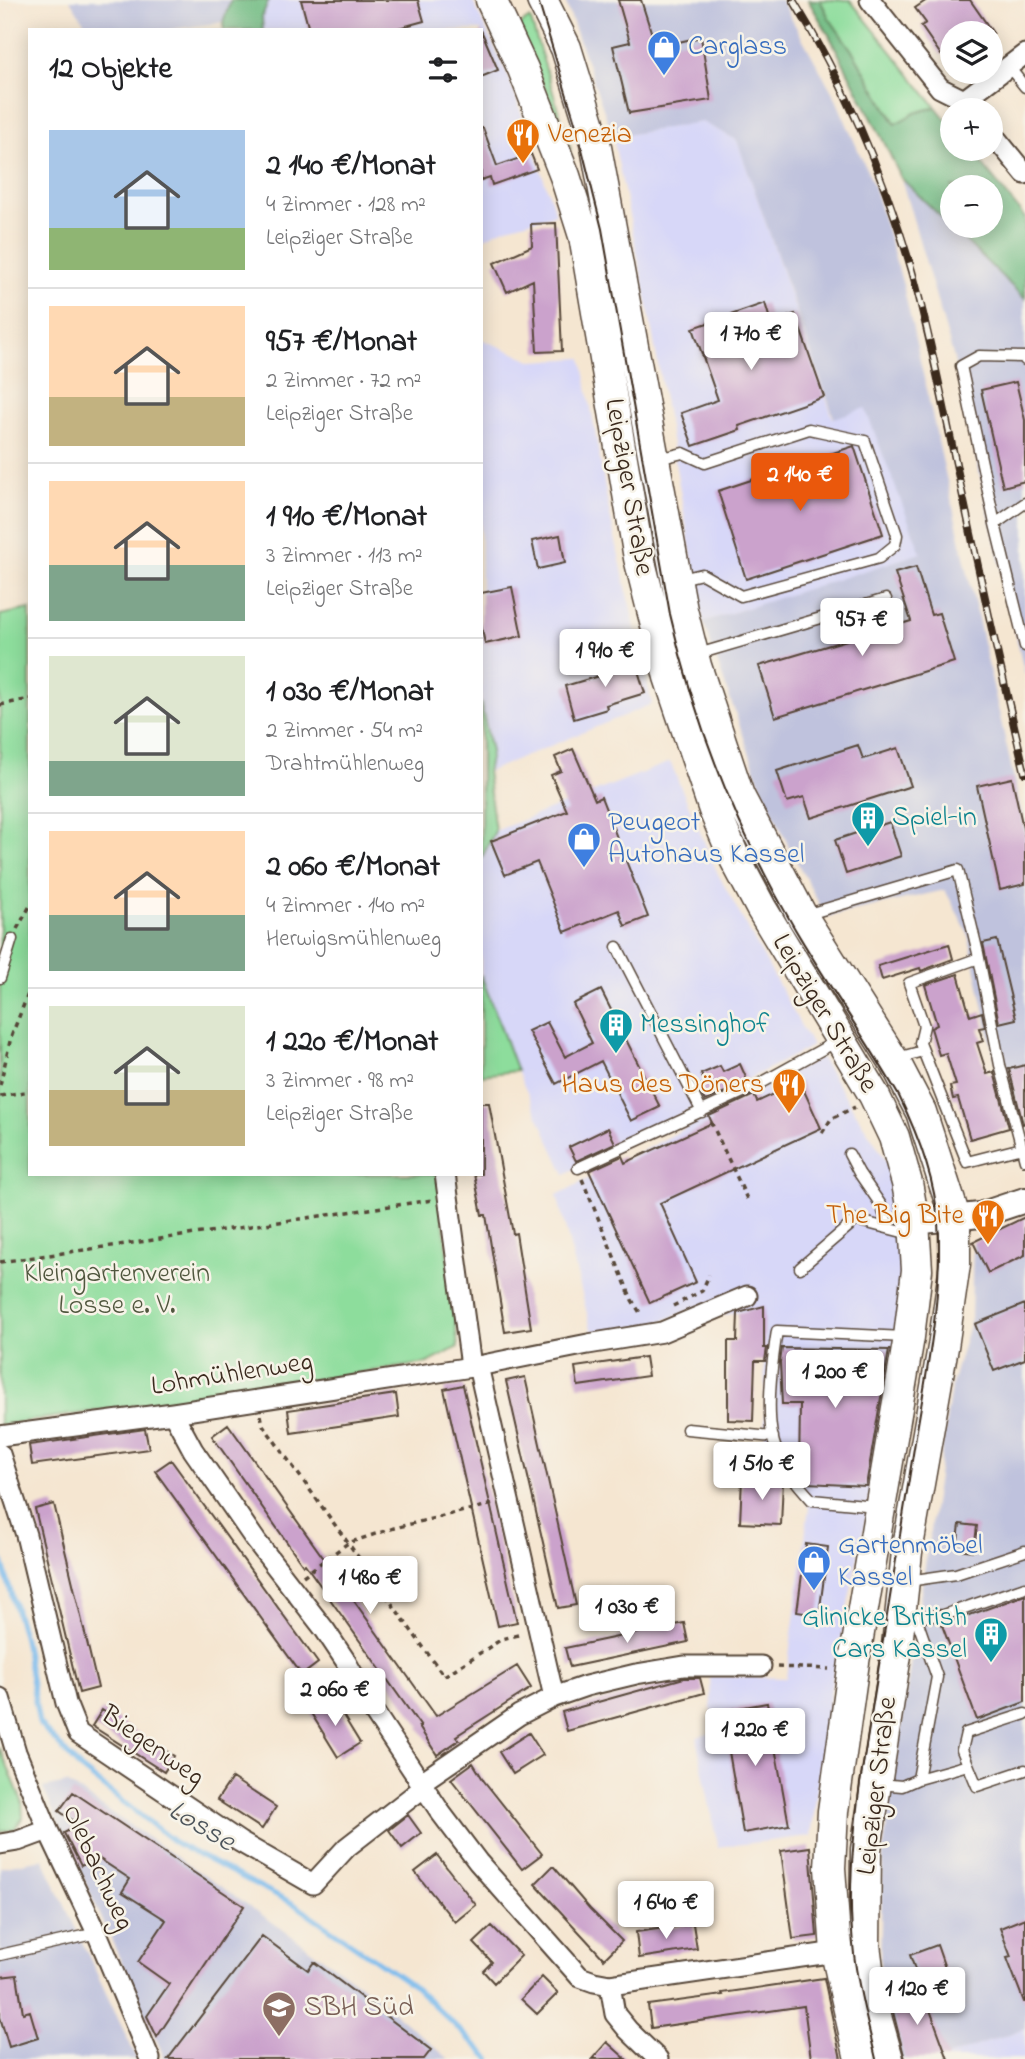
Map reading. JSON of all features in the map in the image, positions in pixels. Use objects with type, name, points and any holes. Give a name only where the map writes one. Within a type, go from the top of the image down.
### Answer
[{"type":"main road","name":"Leipziger Straße","points":[[491,0],[506,30],[565,176],[584,236],[639,558],[669,677],[714,810],[735,859],[761,908],[874,1096],[894,1137],[907,1183],[906,1228],[917,1270],[909,1337],[852,1672],[833,1811],[830,1868],[836,1952],[860,2059]]},
{"type":"main road","name":"Leipziger Straße","points":[[548,3],[566,48],[595,142],[676,580],[694,655],[739,796],[802,916],[892,1060],[921,1112],[956,1217],[955,1264],[943,1347],[907,1552],[904,1582],[908,1615],[866,1849],[865,1945],[873,2006],[888,2059]]},
{"type":"main road","points":[[506,30],[514,19],[523,13],[541,9],[548,3]]},
{"type":"street","points":[[870,0],[940,88],[957,98]]},
{"type":"street","points":[[976,98],[1025,54]]},
{"type":"street","points":[[1003,147],[1025,174]]},
{"type":"street","points":[[445,1176],[475,1366],[554,1697]]},
{"type":"street","points":[[906,1228],[956,1217],[980,1215],[1025,1200]]},
{"type":"street","name":"Lohmühlenweg","points":[[0,1436],[173,1413],[475,1366],[662,1332],[747,1296]]},
{"type":"street","points":[[173,1413],[193,1450],[256,1541],[338,1650],[374,1712],[422,1785],[478,1862],[580,1977],[610,1985],[836,1952]]},
{"type":"street","name":"Biegenweg","points":[[0,1454],[26,1535],[65,1703],[78,1733],[240,1842],[313,1884],[347,1847],[422,1785]]},
{"type":"street","points":[[422,1785],[519,1715],[554,1697],[636,1674],[684,1666],[761,1666]]},
{"type":"street","name":"Olebachweg","points":[[0,1698],[16,1752],[48,1830],[97,1933],[150,2059]]},
{"type":"street","points":[[0,1844],[18,1841],[48,1830]]},
{"type":"street","points":[[610,1985],[615,2014],[658,2059]]},
{"type":"lane","points":[[1009,66],[1025,87]]},
{"type":"lane","points":[[1025,360],[1024,357],[979,356],[961,366],[1025,646]]},
{"type":"lane","points":[[654,460],[683,453],[705,463],[809,429],[865,441],[897,536],[895,545],[879,558],[741,596],[702,574],[676,580]]},
{"type":"lane","points":[[995,524],[1025,503]]},
{"type":"lane","points":[[694,655],[886,599]]},
{"type":"lane","points":[[802,916],[958,870],[1000,1065],[1025,1160]]},
{"type":"lane","points":[[0,978],[12,939]]},
{"type":"lane","points":[[617,947],[704,1111]]},
{"type":"lane","points":[[979,958],[909,983],[924,1026],[920,1043],[967,1162],[1022,1148]]},
{"type":"lane","points":[[579,1168],[754,1087],[840,1040]]},
{"type":"lane","points":[[892,1060],[923,1051]]},
{"type":"lane","points":[[849,1154],[881,1205],[906,1228]]},
{"type":"lane","points":[[800,1268],[856,1220],[906,1228]]},
{"type":"lane","points":[[880,1506],[812,1500],[799,1486],[777,1452],[773,1437],[770,1378],[777,1331],[909,1337]]},
{"type":"lane","points":[[687,1429],[773,1437]]},
{"type":"lane","points":[[904,1582],[957,1574],[1025,1551]]},
{"type":"lane","points":[[918,1779],[937,1677],[908,1615],[944,1615],[1025,1587]]},
{"type":"lane","points":[[1025,1714],[966,1733],[962,1750],[977,1786],[1025,1770]]},
{"type":"lane","points":[[876,1783],[902,1786],[968,1765]]},
{"type":"lane","points":[[0,1955],[97,1933]]},
{"type":"path","points":[[0,705],[28,698]]},
{"type":"path","points":[[12,939],[28,910]]},
{"type":"path","points":[[0,1085],[11,1037],[28,994]]},
{"type":"path","points":[[0,1096],[28,1091]]},
{"type":"path","points":[[822,1133],[831,1119],[864,1103]]},
{"type":"path","points":[[704,1111],[748,1201]]},
{"type":"path","points":[[579,1168],[582,1182],[632,1300],[645,1321]]},
{"type":"path","points":[[0,1262],[448,1197]]},
{"type":"path","points":[[670,1308],[702,1291],[709,1275]]},
{"type":"path","points":[[258,1400],[263,1425],[444,1676],[502,1639],[539,1630]]},
{"type":"path","points":[[290,1585],[348,1543],[394,1528],[509,1500]]},
{"type":"path","points":[[761,1666],[828,1670]]},
{"type":"shaded area","points":[[70,0],[231,0],[223,22],[181,28],[88,28]]},
{"type":"shaded area","points":[[269,0],[472,0],[509,78],[556,214],[504,228],[483,239],[483,28],[263,28],[262,17]]},
{"type":"shaded area","points":[[565,0],[781,0],[835,97],[873,184],[903,285],[1025,828],[1025,1152],[996,1066],[968,933],[945,890],[826,917],[789,847],[760,783],[703,622],[921,553],[865,408],[834,418],[737,140],[702,122],[613,137]]},
{"type":"shaded area","points":[[702,122],[737,140],[833,418],[865,407],[922,553],[703,622],[648,307],[613,137]]},
{"type":"shaded area","points":[[901,178],[940,216],[940,238],[962,238],[1025,299],[1025,676],[953,355]]},
{"type":"shaded area","points":[[483,340],[534,361],[582,358],[610,516],[652,704],[487,772],[491,752],[483,712]]},
{"type":"shaded area","points":[[670,762],[718,874],[812,1046],[565,1174],[517,1071],[483,980],[483,855],[495,831]]},
{"type":"shaded area","points":[[821,1058],[889,1165],[901,1238],[902,1307],[867,1513],[832,1680],[811,1836],[718,1847],[696,1737],[712,1733],[710,1676],[786,1678],[809,1507],[765,1441],[764,1307],[725,1315],[709,1304],[648,1326],[592,1333],[557,1195]]},
{"type":"shaded area","points":[[1025,1218],[1025,2028],[941,2059],[899,2059],[879,2002],[883,1852],[951,1388],[971,1318],[973,1242]]},
{"type":"shaded area","points":[[67,1783],[364,1987],[449,2059],[165,2059],[43,1788]]},
{"type":"shaded area","points":[[43,1859],[137,2059],[0,2059],[0,1867]]},
{"type":"shaded area","points":[[1025,2028],[1025,2059],[941,2059]]},
{"type":"green space","points":[[231,0],[269,0],[262,17],[263,28],[224,28],[223,22]]},
{"type":"green space","points":[[808,0],[820,0],[895,124],[915,113],[936,107],[940,112],[940,161],[980,161],[991,175],[940,175],[940,216],[901,178]]},
{"type":"green space","points":[[820,0],[850,0],[936,107],[915,113],[896,124]]},
{"type":"green space","points":[[530,18],[571,150],[519,28]]},
{"type":"green space","points":[[1003,190],[1025,218],[1025,299],[962,238],[1003,238]]},
{"type":"green space","name":"Kleingartenverein Losse e. V.","points":[[28,609],[28,1176],[438,1176],[458,1347],[428,1363],[0,1425],[0,615]]},
{"type":"green space","points":[[483,713],[491,752],[487,772],[495,831],[483,855]]},
{"type":"green space","points":[[483,980],[517,1071],[483,1075]]},
{"type":"green space","points":[[0,1748],[22,1801],[23,1818],[14,1829],[0,1832]]},
{"type":"building","points":[[301,0],[418,0],[424,21],[398,28],[308,28]]},
{"type":"building","name":"Carglass","points":[[618,0],[641,0],[656,47],[701,37],[711,100],[629,113],[613,46],[630,42]]},
{"type":"building","points":[[927,0],[970,0],[985,21],[940,21],[940,54],[921,26],[926,23],[915,8]]},
{"type":"building","points":[[483,35],[498,70],[483,76]]},
{"type":"building","points":[[483,128],[497,166],[531,154],[537,169],[492,185],[490,177],[483,179]]},
{"type":"building","points":[[556,223],[562,351],[537,352],[533,280],[507,292],[494,263],[532,246],[531,224]]},
{"type":"building","points":[[765,303],[771,323],[795,314],[824,397],[739,426],[740,430],[693,446],[681,413],[718,400],[693,328]]},
{"type":"building","points":[[1016,382],[1025,420],[1025,481],[1003,487],[981,390]]},
{"type":"building","points":[[854,446],[883,534],[746,579],[718,491]]},
{"type":"building","points":[[560,535],[565,563],[538,569],[532,541]]},
{"type":"building","points":[[916,567],[931,615],[939,613],[954,662],[775,717],[759,666],[911,621],[895,573]]},
{"type":"building","points":[[512,587],[522,636],[485,644],[483,593]]},
{"type":"building","points":[[634,658],[645,693],[606,705],[607,709],[574,719],[565,686],[612,672],[610,666]]},
{"type":"building","points":[[858,745],[863,759],[898,748],[911,786],[811,818],[804,797],[787,802],[777,771]]},
{"type":"building","name":"Peugeot Autohaus Kassel","points":[[573,749],[595,800],[601,797],[648,917],[625,926],[619,910],[565,932],[537,862],[505,875],[491,841],[567,811],[551,775],[561,771],[555,757]]},
{"type":"building","points":[[1012,778],[1025,837],[1025,884],[1000,890],[977,786]]},
{"type":"building","name":"Spiel-in","points":[[890,822],[901,856],[846,874],[835,840]]},
{"type":"building","points":[[997,940],[1016,1019],[999,1023],[983,943]]},
{"type":"building","points":[[949,944],[953,959],[921,971],[920,968],[882,980],[878,966]]},
{"type":"building","points":[[958,974],[970,1016],[982,1012],[985,1027],[979,1028],[983,1041],[977,1043],[987,1074],[994,1072],[1009,1128],[970,1139],[958,1098],[953,1099],[950,1086],[956,1085],[946,1053],[939,1055],[931,1028],[937,1025],[925,985]]},
{"type":"building","name":"Messinghof","points":[[601,990],[660,1107],[631,1121],[601,1061],[556,1084],[528,1031],[547,1022],[565,1057],[592,1043],[573,1004]]},
{"type":"building","points":[[740,1064],[748,1082],[705,1101],[697,1087],[705,1083],[701,1074],[720,1066],[723,1072]]},
{"type":"building","points":[[1025,1065],[1025,1123],[1023,1124],[1009,1069]]},
{"type":"building","points":[[800,1082],[821,1128],[660,1203],[696,1282],[650,1303],[589,1171],[622,1156],[625,1163],[712,1123],[709,1116],[754,1095],[757,1102]]},
{"type":"building","points":[[483,1103],[489,1103],[513,1234],[516,1233],[531,1328],[505,1332],[486,1215],[482,1215],[474,1176],[483,1176]]},
{"type":"building","points":[[608,1128],[615,1143],[576,1161],[569,1147]]},
{"type":"building","points":[[1025,1217],[1025,1255],[988,1273],[973,1242]]},
{"type":"building","points":[[1025,1304],[1025,1359],[994,1371],[975,1324]]},
{"type":"building","points":[[764,1306],[764,1348],[767,1348],[765,1361],[755,1361],[753,1421],[728,1420],[728,1341],[737,1341],[738,1313]]},
{"type":"building","points":[[782,1348],[889,1350],[866,1486],[807,1483],[799,1474],[800,1404],[782,1404]]},
{"type":"building","points":[[645,1357],[648,1376],[578,1386],[575,1367]]},
{"type":"building","points":[[525,1377],[576,1605],[558,1608],[506,1381]]},
{"type":"building","points":[[463,1385],[517,1622],[498,1626],[444,1389]]},
{"type":"building","points":[[396,1394],[399,1417],[291,1433],[288,1410]]},
{"type":"building","points":[[228,1424],[436,1716],[517,1666],[531,1688],[456,1736],[459,1740],[437,1755],[421,1727],[212,1436]]},
{"type":"building","points":[[145,1429],[149,1449],[32,1465],[29,1445]]},
{"type":"building","points":[[171,1460],[318,1663],[302,1675],[155,1471]]},
{"type":"building","points":[[742,1478],[783,1480],[781,1525],[740,1523]]},
{"type":"building","points":[[54,1504],[98,1688],[79,1693],[35,1509]]},
{"type":"building","points":[[960,1524],[977,1526],[974,1551],[957,1549]]},
{"type":"building","points":[[806,1544],[828,1547],[819,1615],[797,1612]]},
{"type":"building","name":"Glinicke British Cars Kassel","points":[[1025,1595],[1025,1702],[977,1720],[942,1625]]},
{"type":"building","points":[[684,1623],[688,1642],[570,1667],[565,1648]]},
{"type":"building","points":[[684,1678],[700,1678],[704,1693],[567,1731],[562,1712]]},
{"type":"building","points":[[333,1699],[360,1743],[338,1757],[311,1713]]},
{"type":"building","points":[[767,1703],[789,1825],[743,1833],[722,1711]]},
{"type":"building","points":[[102,1710],[174,1756],[164,1772],[92,1726]]},
{"type":"building","points":[[529,1733],[543,1755],[513,1774],[499,1752]]},
{"type":"building","points":[[473,1763],[484,1781],[542,1854],[522,1869],[451,1779]]},
{"type":"building","points":[[232,1778],[276,1807],[262,1829],[217,1800]]},
{"type":"building","points":[[73,1792],[244,1906],[157,2037],[147,2016],[169,1984],[138,1962],[166,1920],[122,1892],[130,1879],[98,1858],[81,1866],[64,1833],[79,1825],[59,1811]]},
{"type":"building","points":[[408,1815],[421,1833],[402,1848],[389,1830]]},
{"type":"building","points":[[810,1847],[817,1936],[793,1939],[781,1851]]},
{"type":"building","points":[[437,1855],[476,1905],[455,1922],[415,1872]]},
{"type":"building","points":[[552,1867],[622,1941],[604,1959],[535,1884]]},
{"type":"building","points":[[1025,1918],[1024,2002],[1007,1958],[1011,1957],[1000,1928]]},
{"type":"building","points":[[693,1924],[697,1949],[639,1958],[636,1932]]},
{"type":"building","points":[[492,1926],[521,1956],[494,1983],[483,1971],[492,1962],[474,1943]]},
{"type":"building","points":[[262,1936],[308,1970],[314,1962],[431,2050],[424,2059],[168,2059]]},
{"type":"building","points":[[937,1945],[947,1974],[920,1984],[910,1955]]},
{"type":"building","points":[[17,1975],[23,2013],[30,2011],[38,2038],[9,2047],[0,2017],[0,1977]]},
{"type":"building","points":[[542,1977],[558,1993],[537,2014],[521,1999]]},
{"type":"building","points":[[824,1978],[841,2059],[811,2059],[804,2006],[651,2028],[648,2005]]},
{"type":"building","points":[[922,1988],[948,2059],[905,2059],[890,2000]]},
{"type":"building","points":[[607,2042],[626,2059],[592,2059]]},
{"type":"waterway","name":"Losse","points":[[0,1553],[24,1639],[39,1723],[81,1769],[177,1844],[294,1904],[415,1987],[490,2059]]},
{"type":"tram line","points":[[538,0],[577,129],[602,229],[670,614],[692,696],[720,776],[774,892],[899,1096],[924,1157],[936,1206],[939,1250],[936,1307],[860,1783],[853,1847],[851,1911],[854,1954],[876,2059]]},
{"type":"railway","points":[[793,0],[830,64],[861,131],[889,200],[912,271],[1025,773]]},
{"type":"place","name":"Carglass","points":[[664,77]]},
{"type":"place","name":"Venezia","points":[[523,165]]},
{"type":"place","name":"Spiel-in","points":[[868,848]]},
{"type":"place","name":"Peugeot Autohaus Kassel","points":[[584,869]]},
{"type":"place","name":"Messinghof","points":[[616,1055]]},
{"type":"place","name":"Haus des Döners","points":[[789,1115]]},
{"type":"place","name":"The Big Bite","points":[[988,1246]]},
{"type":"place","name":"Gartenmöbel Kassel","points":[[814,1592]]},
{"type":"place","name":"Glinicke British Cars Kassel","points":[[991,1664]]},
{"type":"place","name":"SBH Süd","points":[[279,2038]]}]
